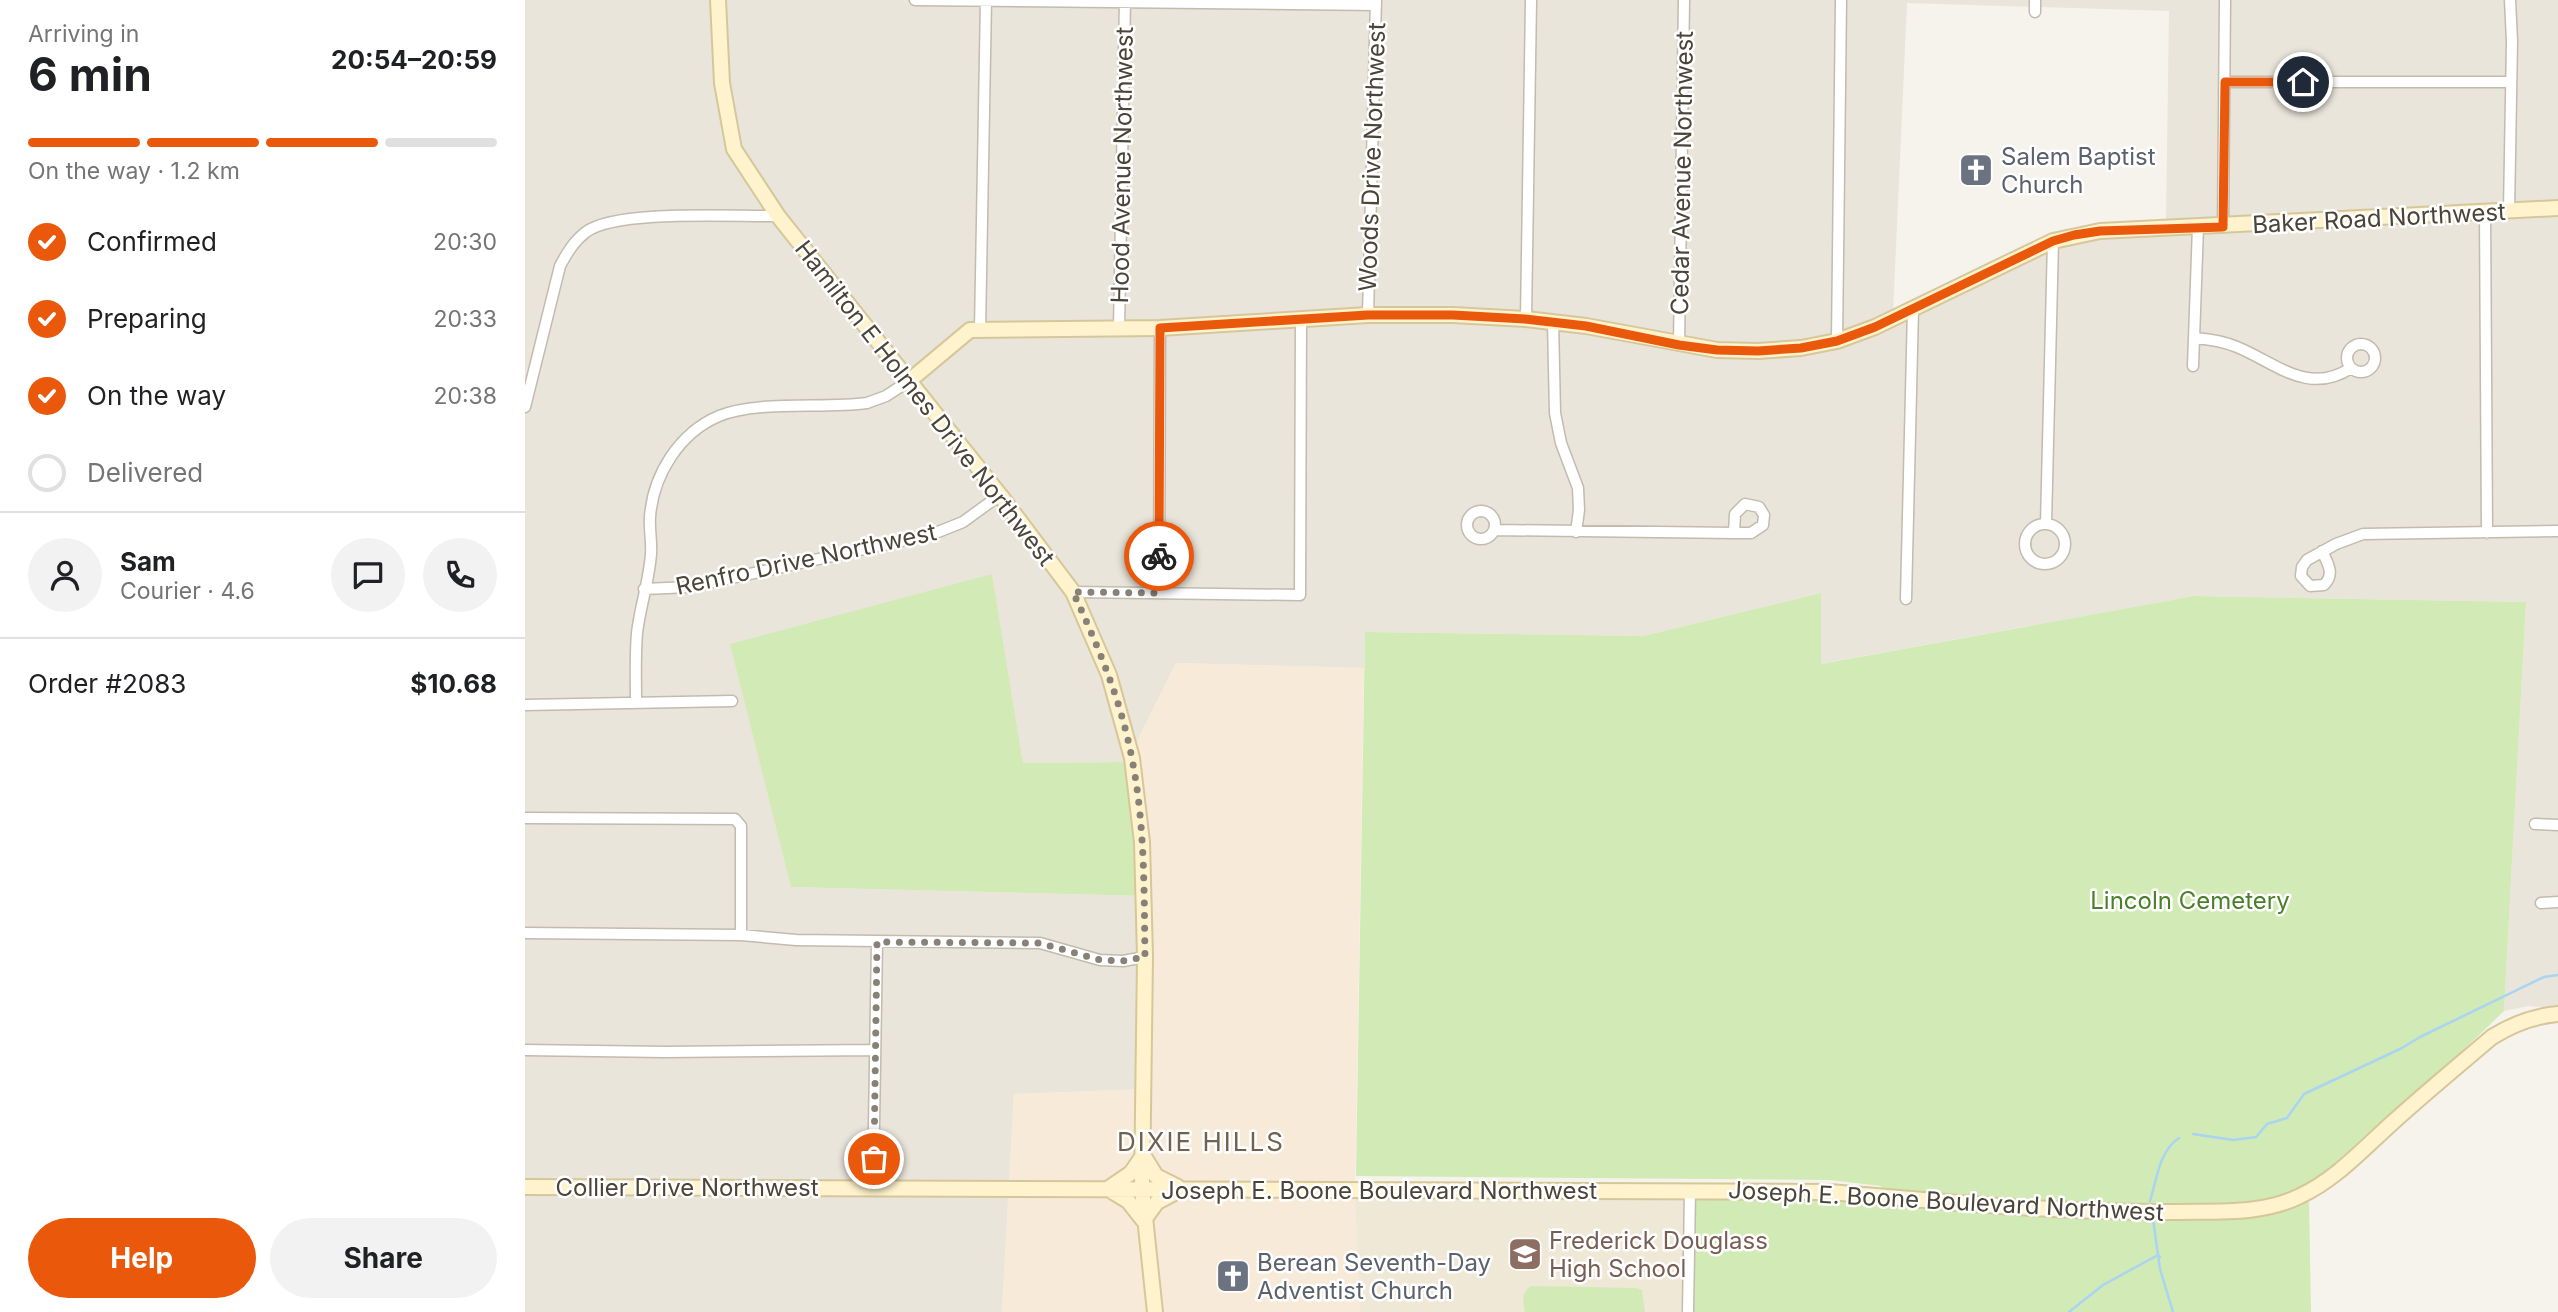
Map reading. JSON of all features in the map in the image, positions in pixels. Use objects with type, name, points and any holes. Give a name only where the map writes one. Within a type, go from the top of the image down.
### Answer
[{"type":"main road","name":"Hamilton E Holmes Drive Northwest","points":[[718,0],[722,83],[734,149],[778,216],[1000,495],[1073,592],[1109,675],[1132,758],[1142,842],[1145,957],[1142,1189],[1155,1312]]},
{"type":"main road","name":"Baker Road Northwest","points":[[909,381],[970,330],[1160,328],[1368,315],[1453,315],[1525,319],[1586,326],[1717,350],[1801,348],[1837,341],[1875,327],[2053,241],[2100,231],[2223,227],[2558,208]]},
{"type":"main road","name":"Joseph E. Boone Boulevard Northwest","points":[[1142,1189],[1830,1192],[2069,1211],[2257,1209],[2281,1204],[2302,1195],[2340,1170],[2492,1037],[2516,1023],[2543,1015],[2558,1014]]},
{"type":"main road","points":[[1143,1155],[1156,1176],[1182,1189],[1157,1202],[1144,1221],[1128,1201],[1108,1189],[1131,1173],[1143,1155]]},
{"type":"main road","name":"Collier Drive Northwest","points":[[525,1187],[873,1186],[1142,1189]]},
{"type":"street","points":[[915,0],[1376,2]]},
{"type":"street","points":[[980,330],[986,0]]},
{"type":"street","points":[[1525,319],[1531,0]]},
{"type":"street","name":"Cedar Avenue Northwest","points":[[1679,345],[1684,0]]},
{"type":"street","points":[[1837,341],[1841,0]]},
{"type":"street","points":[[2035,0],[2035,12]]},
{"type":"street","points":[[2223,227],[2225,0]]},
{"type":"street","points":[[2509,211],[2510,0]]},
{"type":"street","name":"Hood Avenue Northwest","points":[[1119,329],[1125,1]]},
{"type":"street","name":"Woods Drive Northwest","points":[[1368,315],[1376,2]]},
{"type":"street","points":[[2225,82],[2511,82]]},
{"type":"street","points":[[2485,212],[2487,533]]},
{"type":"street","points":[[525,407],[560,265],[571,246],[587,231],[607,221],[632,218],[778,216]]},
{"type":"street","points":[[2193,366],[2198,227]]},
{"type":"street","points":[[2046,524],[2053,241]]},
{"type":"street","points":[[1906,599],[1913,309]]},
{"type":"street","points":[[1073,592],[1300,595],[1301,320]]},
{"type":"street","points":[[1553,322],[1555,413],[1561,443],[1578,488],[1576,533]]},
{"type":"street","name":"Hood Avenue Northwest","points":[[1159,593],[1160,328]]},
{"type":"street","points":[[2194,338],[2235,346],[2279,370],[2299,377],[2330,377],[2351,368]]},
{"type":"street","name":"Baker Road Northwest","points":[[636,703],[637,635],[651,555],[650,516],[656,487],[671,456],[695,430],[718,416],[744,409],[867,402],[886,396],[909,381]]},
{"type":"street","name":"Renfro Drive Northwest","points":[[644,589],[689,587],[933,534],[964,522],[1000,495]]},
{"type":"street","points":[[2046,524],[2058,529],[2064,540],[2064,547],[2053,562],[2039,563],[2029,556],[2026,537],[2034,527],[2046,524]]},
{"type":"street","points":[[1496,530],[1734,533]]},
{"type":"street","points":[[2322,551],[2350,537],[2363,534],[2558,531]]},
{"type":"street","points":[[525,705],[732,701]]},
{"type":"street","points":[[525,818],[736,819],[740,822],[741,935]]},
{"type":"street","points":[[2535,824],[2558,825]]},
{"type":"street","points":[[2541,903],[2558,902]]},
{"type":"street","points":[[525,933],[741,935],[796,940],[1040,943],[1100,960],[1123,961],[1145,957]]},
{"type":"street","points":[[873,1186],[877,942]]},
{"type":"street","points":[[525,1050],[875,1050]]},
{"type":"street","points":[[1688,1312],[1690,1191]]},
{"type":"shaded area","points":[[525,0],[2558,0],[2558,1008],[2529,1006],[2504,1011],[2526,602],[2194,596],[1820,664],[1821,593],[1643,636],[1365,632],[1364,668],[1176,663],[1127,762],[1023,763],[992,575],[791,887],[1147,896],[1147,1089],[1014,1094],[1002,1312],[525,1312]],"holes":[[[1907,3],[2169,11],[2166,219],[2091,234],[2046,249],[1893,314]]]},
{"type":"shaded area","points":[[1176,663],[1364,668],[1355,1192],[1360,1312],[1002,1312],[1014,1094],[1147,1089],[1147,896],[1127,762]]},
{"type":"shaded area","name":"Frederick Douglass High School","points":[[1355,1193],[1692,1196],[1691,1312],[1360,1312]]},
{"type":"green space","points":[[992,574],[1023,763],[1127,762],[1147,896],[791,887],[730,644]]},
{"type":"green space","name":"Lincoln Cemetery","points":[[1821,593],[1821,664],[2194,596],[2526,602],[2504,1011],[2309,1199],[2311,1312],[1691,1312],[1692,1196],[1830,1197],[1875,1202],[1881,1186],[1830,1180],[1356,1176],[1365,632],[1643,636]]},
{"type":"green space","points":[[1531,1286],[1636,1288],[1642,1290],[1645,1312],[1525,1312],[1524,1294]]},
{"type":"waterway","points":[[2193,1134],[2233,1140],[2256,1137],[2267,1124],[2287,1118],[2304,1094],[2544,977],[2558,975]]},
{"type":"waterway","points":[[2150,1201],[2163,1158],[2179,1138]]},
{"type":"waterway","points":[[2153,1219],[2160,1269],[2173,1312]]},
{"type":"waterway","points":[[2069,1312],[2103,1285],[2158,1255],[2160,1257]]},
{"type":"way so far","points":[[874,1159],[877,942],[1040,943],[1100,960],[1123,961],[1145,957],[1142,842],[1132,758],[1109,675],[1073,592],[1159,593],[1159,556]]},
{"type":"place","name":"Salem Baptist Church","points":[[1976,170]]},
{"type":"place","name":"Frederick Douglass High School","points":[[1525,1254]]},
{"type":"place","name":"Berean Seventh-Day Adventist Church","points":[[1233,1276]]},
{"type":"district","name":"DIXIE HILLS","points":[[1201,1141]]},
{"type":"route","points":[[1159,556],[1160,328],[1368,315],[1453,315],[1586,326],[1717,350],[1801,348],[1837,341],[1875,327],[2053,241],[2100,231],[2223,227],[2225,82],[2303,82]]}]
